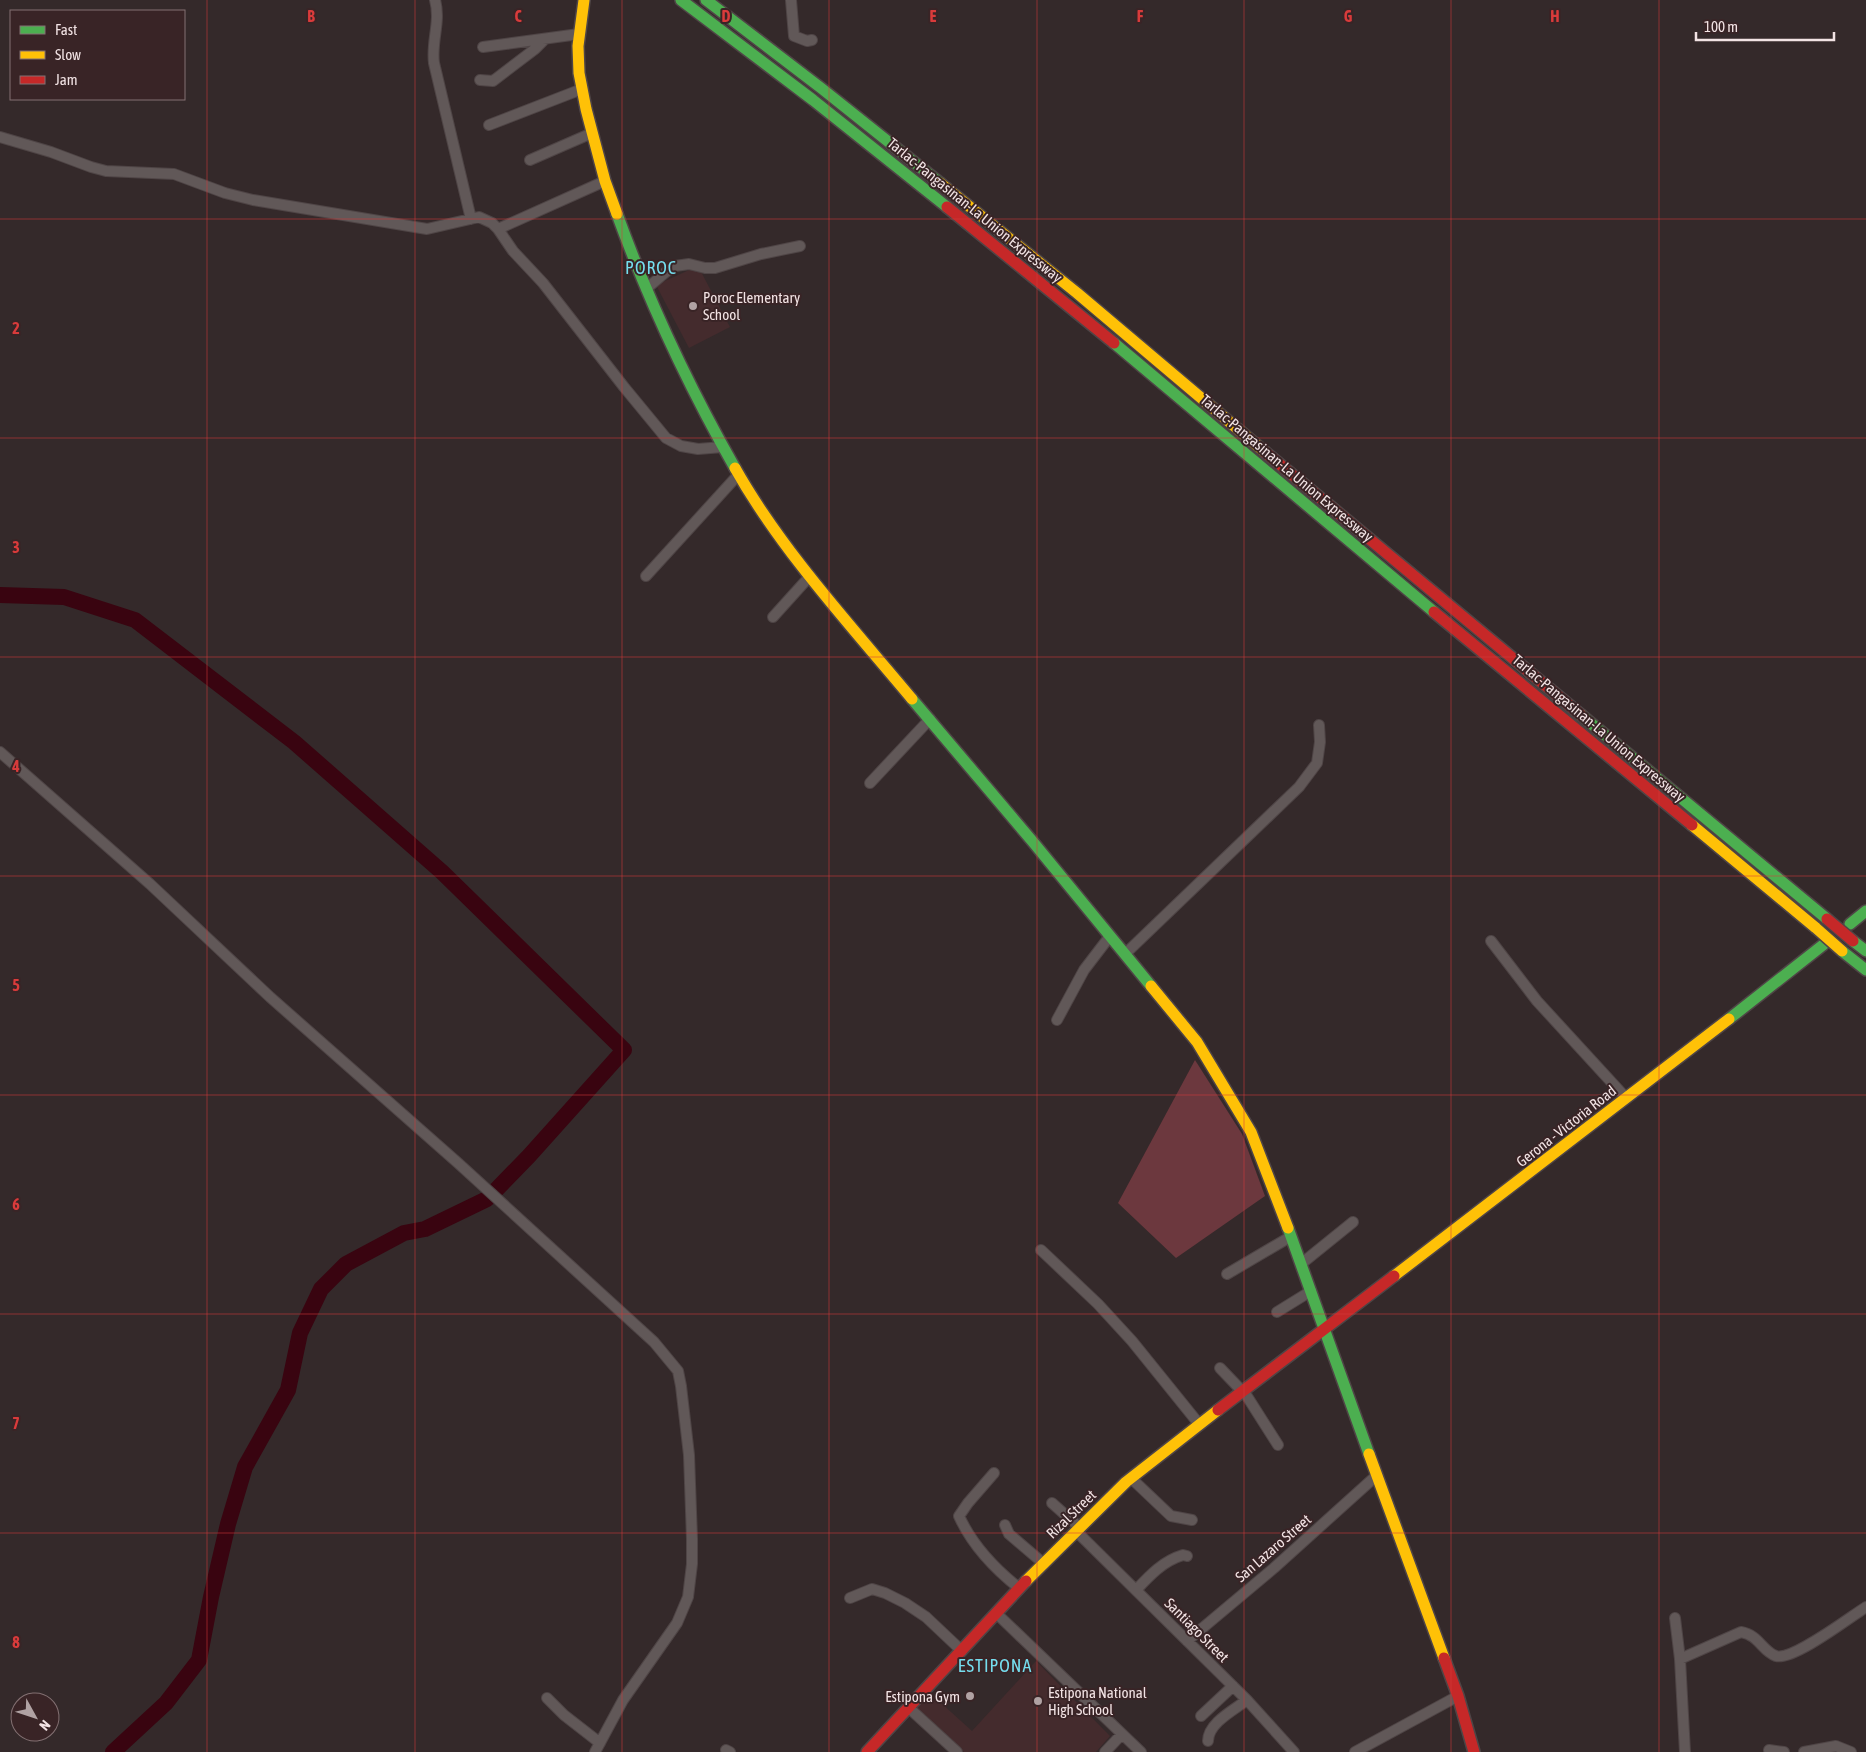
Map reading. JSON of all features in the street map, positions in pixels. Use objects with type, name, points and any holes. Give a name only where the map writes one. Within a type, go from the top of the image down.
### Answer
[{"type":"main road","points":[[584,0],[578,58],[582,89],[605,181],[663,329],[751,498],[810,576],[967,766],[1033,842],[1197,1042],[1251,1132],[1325,1329],[1376,1476],[1458,1696],[1474,1752]]},
{"type":"main road","name":"Tarlac-Pangasinan-La Union Expressway","points":[[681,0],[813,100],[1078,312],[1293,495],[1866,970]]},
{"type":"main road","name":"Tarlac-Pangasinan-La Union Expressway","points":[[706,0],[820,88],[1077,293],[1305,486],[1866,951]]},
{"type":"main road","points":[[1850,924],[1866,911]]},
{"type":"main road","name":"Gerona - Victoria Road","points":[[1325,1329],[1823,945]]},
{"type":"main road","name":"Rizal Street","points":[[867,1752],[1043,1563],[1131,1478],[1325,1329]]},
{"type":"street","points":[[434,0],[438,17],[433,47],[434,63],[471,219]]},
{"type":"street","points":[[791,0],[794,36],[807,41],[812,40]]},
{"type":"street","points":[[483,47],[579,34]]},
{"type":"street","points":[[480,80],[493,81],[535,49],[545,38]]},
{"type":"street","points":[[489,125],[582,89]]},
{"type":"street","points":[[530,160],[592,133]]},
{"type":"street","points":[[0,137],[106,171],[174,174],[225,193],[253,200],[427,229],[479,217],[485,219],[498,229],[513,252],[543,283],[666,438],[681,446],[698,449],[723,447]]},
{"type":"street","points":[[498,229],[605,181]]},
{"type":"street","points":[[646,289],[675,266],[689,264],[705,268],[715,268],[760,254],[800,246]]},
{"type":"street","points":[[646,576],[738,475]]},
{"type":"street","points":[[773,617],[810,576]]},
{"type":"street","points":[[870,783],[930,719]]},
{"type":"street","points":[[1125,954],[1299,787],[1317,763],[1320,725]]},
{"type":"street","points":[[0,752],[150,884],[270,997],[458,1163],[625,1315],[654,1342],[678,1371],[689,1455],[692,1548],[688,1597],[677,1623],[623,1700],[597,1747],[547,1698]]},
{"type":"street","points":[[1057,1020],[1084,970],[1110,936]]},
{"type":"street","points":[[1491,941],[1536,1002],[1626,1098]]},
{"type":"street","points":[[1301,1264],[1353,1222]]},
{"type":"street","points":[[1227,1274],[1290,1237]]},
{"type":"street","points":[[1041,1250],[1098,1304],[1132,1341],[1199,1424]]},
{"type":"street","points":[[1277,1312],[1311,1291]]},
{"type":"street","points":[[1220,1368],[1242,1391],[1278,1445]]},
{"type":"street","points":[[994,1473],[968,1503],[960,1516],[965,1529],[982,1552],[1001,1574],[1019,1588]]},
{"type":"street","name":"San Lazaro Street","points":[[1187,1641],[1274,1568],[1376,1476]]},
{"type":"street","points":[[1131,1478],[1171,1516],[1192,1520]]},
{"type":"street","name":"Santiago Street","points":[[1052,1503],[1136,1590],[1247,1700],[1294,1752]]},
{"type":"street","points":[[1004,1525],[1009,1534],[1043,1563]]},
{"type":"street","points":[[1136,1590],[1160,1566],[1177,1557],[1187,1556]]},
{"type":"street","points":[[850,1598],[872,1589],[905,1602],[926,1618],[962,1651]]},
{"type":"street","points":[[1680,1659],[1742,1632],[1753,1636],[1776,1656],[1785,1656],[1811,1644],[1866,1607]]},
{"type":"street","points":[[996,1613],[1141,1752]]},
{"type":"street","points":[[1675,1618],[1680,1659],[1685,1752]]},
{"type":"street","points":[[1201,1716],[1233,1686]]},
{"type":"street","points":[[1355,1752],[1458,1696]]},
{"type":"street","points":[[1208,1741],[1208,1735],[1214,1725],[1247,1700]]},
{"type":"street","points":[[910,1708],[957,1752]]},
{"type":"street","points":[[1105,1752],[1122,1734]]},
{"type":"street","points":[[1804,1752],[1836,1746],[1851,1752]]},
{"type":"street","points":[[1766,1751],[1784,1752]]},
{"type":"shaded area","name":"Poroc Elementary School","points":[[698,266],[730,327],[689,348],[656,285]]},
{"type":"shaded area","points":[[1195,1060],[1242,1134],[1265,1196],[1176,1258],[1118,1203]]},
{"type":"shaded area","name":"Estipona National High School","points":[[1036,1661],[1110,1736],[1096,1752],[964,1752],[916,1708],[930,1693],[972,1731]]},
{"type":"waterway","points":[[0,595],[64,597],[135,620],[294,742],[442,872],[624,1050],[495,1191]]},
{"type":"waterway","points":[[113,1752],[166,1703],[199,1660],[228,1524],[245,1467],[288,1390],[300,1333],[321,1289],[346,1264],[404,1233],[425,1229],[487,1199]]},
{"type":"traffic: fast","points":[[681,0],[813,100],[947,207]]},
{"type":"traffic: fast","points":[[706,0],[821,88],[940,183]]},
{"type":"traffic: fast","points":[[617,214],[642,279],[671,344],[735,468]]},
{"type":"traffic: fast","points":[[1114,343],[1434,612]]},
{"type":"traffic: fast","points":[[912,699],[1151,986]]},
{"type":"traffic: fast","points":[[1581,715],[1827,919]]},
{"type":"traffic: fast","points":[[1850,924],[1866,911]]},
{"type":"traffic: fast","points":[[1853,941],[1866,951]]},
{"type":"traffic: fast","points":[[1729,1019],[1823,945]]},
{"type":"traffic: fast","points":[[1842,951],[1866,970]]},
{"type":"traffic: fast","points":[[1288,1228],[1369,1454]]},
{"type":"traffic: slow","points":[[584,0],[578,46],[579,73],[586,109],[605,181],[617,214]]},
{"type":"traffic: slow","points":[[940,183],[1077,293],[1265,452]]},
{"type":"traffic: slow","points":[[735,468],[753,499],[795,558],[912,699]]},
{"type":"traffic: slow","points":[[1692,825],[1816,928]]},
{"type":"traffic: slow","points":[[1816,928],[1842,951]]},
{"type":"traffic: slow","points":[[1151,986],[1197,1042],[1251,1132],[1288,1228]]},
{"type":"traffic: slow","points":[[1394,1276],[1729,1019]]},
{"type":"traffic: slow","points":[[1026,1581],[1126,1482],[1218,1410]]},
{"type":"traffic: slow","points":[[1369,1454],[1444,1658]]},
{"type":"traffic: jam","points":[[947,207],[1114,343]]},
{"type":"traffic: jam","points":[[1265,452],[1581,715]]},
{"type":"traffic: jam","points":[[1434,612],[1692,825]]},
{"type":"traffic: jam","points":[[1827,919],[1853,941]]},
{"type":"traffic: jam","points":[[1218,1410],[1394,1276]]},
{"type":"traffic: jam","points":[[867,1752],[1026,1581]]},
{"type":"traffic: jam","points":[[1444,1658],[1458,1696],[1474,1752]]},
{"type":"place","name":"Poroc Elementary School","points":[[693,306]]},
{"type":"place","name":"Estipona Gym","points":[[970,1696]]},
{"type":"place","name":"Estipona National High School","points":[[1038,1701]]},
{"type":"district","name":"POROC","points":[[651,267]]},
{"type":"district","name":"ESTIPONA","points":[[995,1665]]}]
